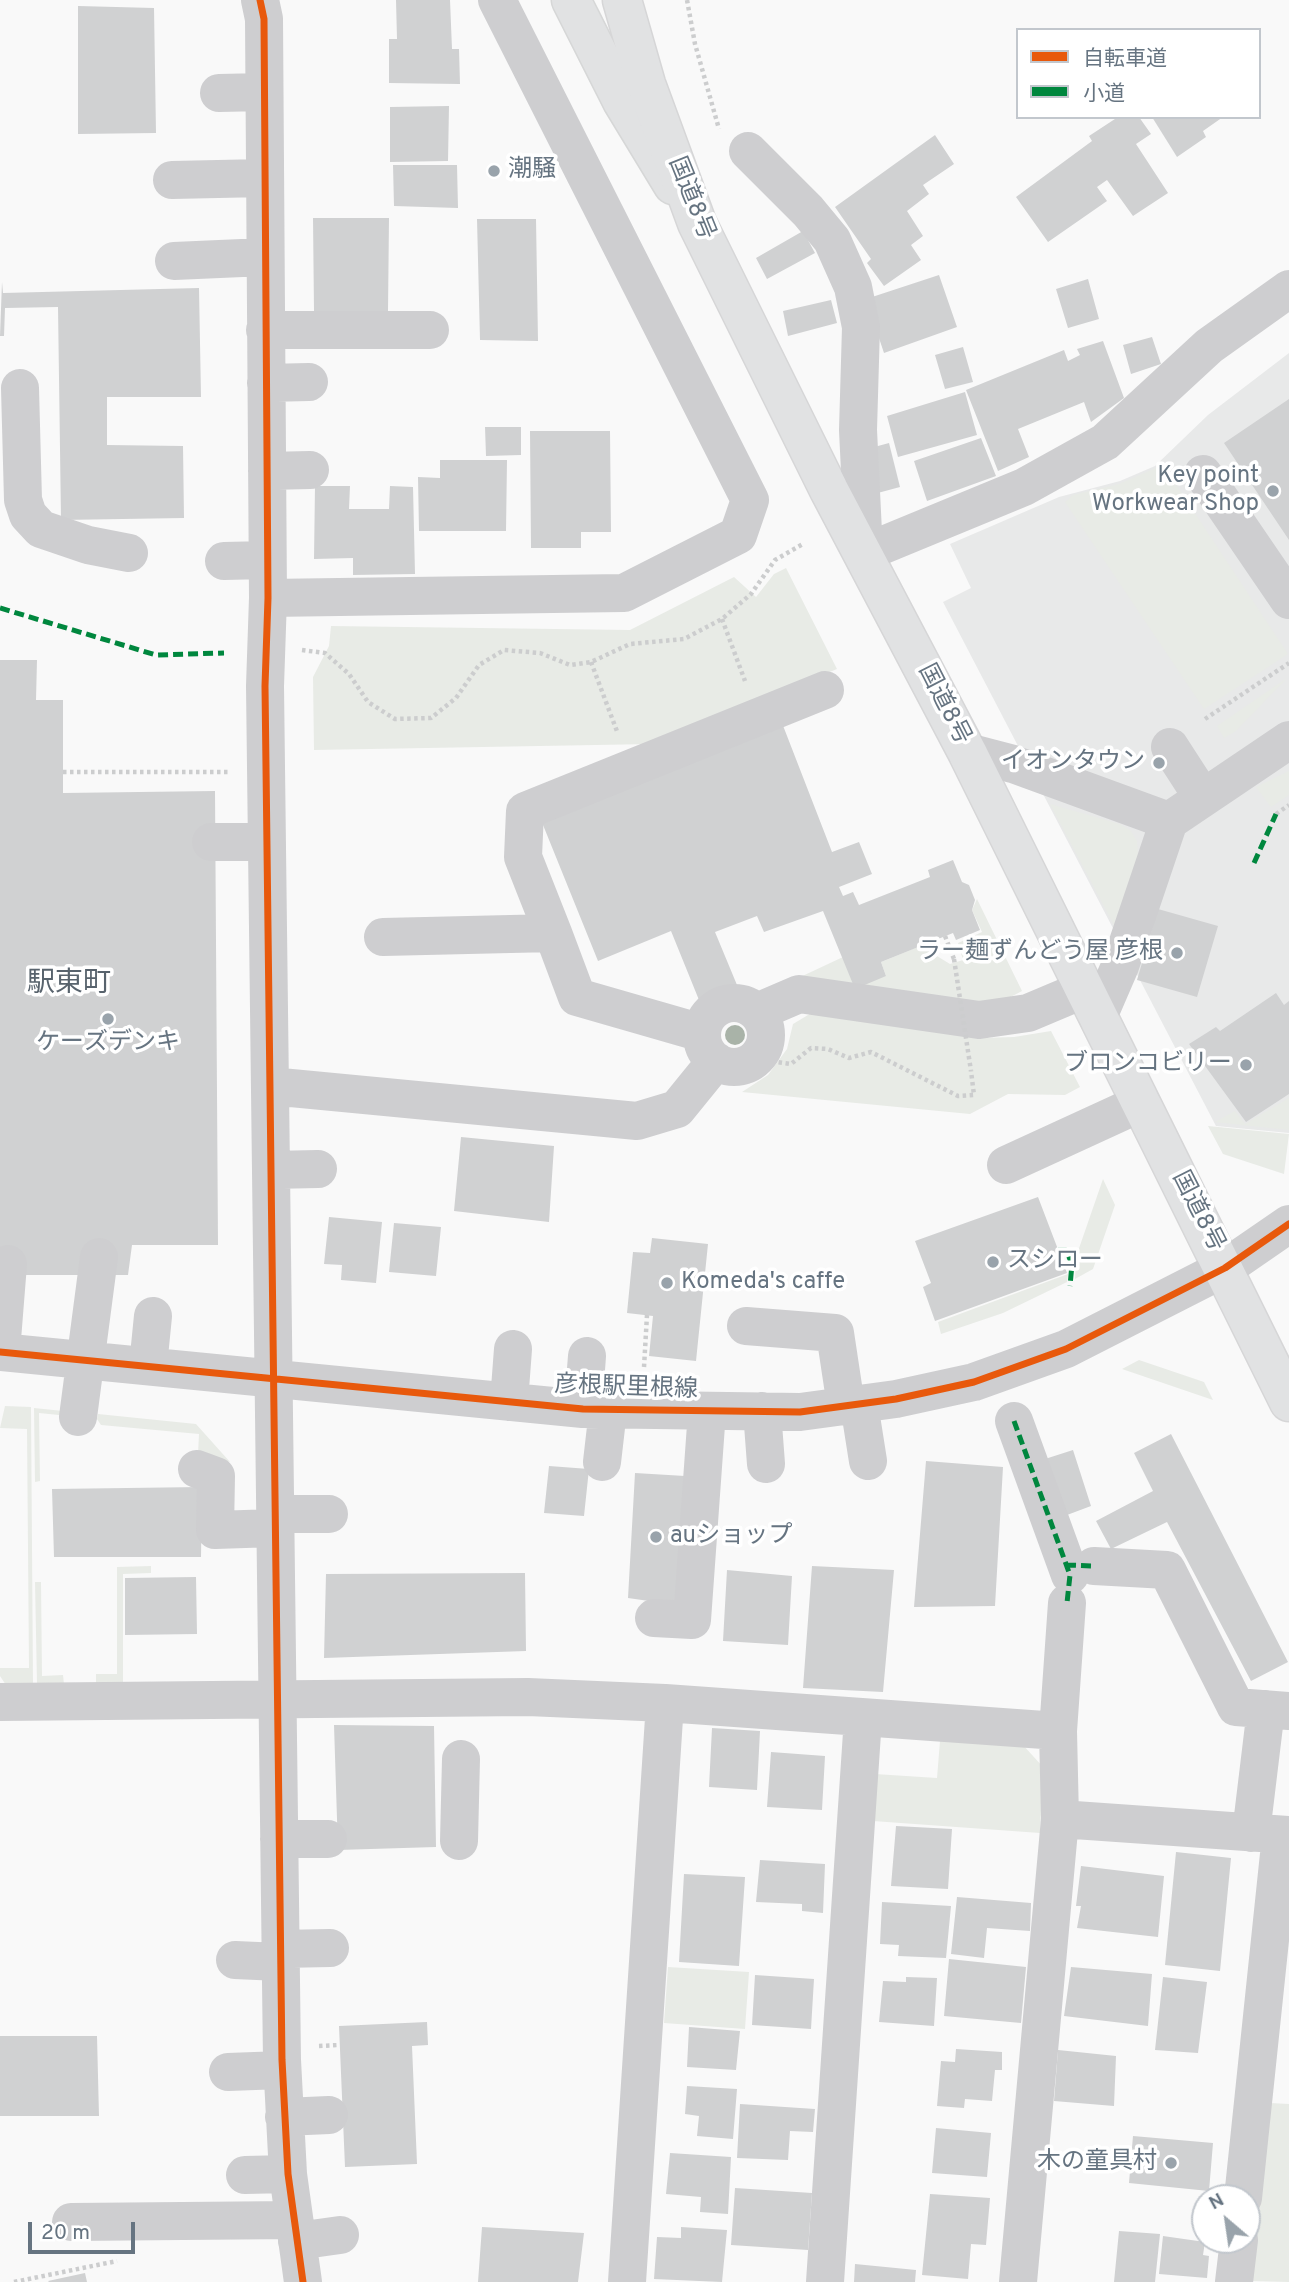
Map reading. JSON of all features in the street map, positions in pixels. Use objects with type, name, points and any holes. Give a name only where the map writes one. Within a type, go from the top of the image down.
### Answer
[{"type":"main road","points":[[570,0],[622,101],[696,223]]},
{"type":"main road","name":"国道8号","points":[[622,0],[646,84],[696,223],[829,490],[967,752],[1225,1268],[1289,1402]]},
{"type":"street","points":[[260,0],[264,92],[268,598],[265,686],[282,2070],[288,2174],[303,2282]]},
{"type":"street","points":[[268,598],[624,593],[659,565],[738,535],[750,500],[635,300],[530,81],[497,0]]},
{"type":"street","points":[[219,93],[264,92]]},
{"type":"street","points":[[748,151],[808,211],[832,240],[853,287],[861,327],[858,430],[864,554],[1024,486],[1105,442],[1209,346],[1289,289]]},
{"type":"street","points":[[172,180],[264,178]]},
{"type":"street","points":[[174,261],[265,257]]},
{"type":"street","points":[[265,330],[430,330]]},
{"type":"street","points":[[266,383],[309,382]]},
{"type":"street","points":[[20,388],[23,500],[28,515],[41,528],[88,545],[129,553]]},
{"type":"street","points":[[267,471],[310,470]]},
{"type":"street","points":[[1203,474],[1289,600]]},
{"type":"street","points":[[223,561],[267,560]]},
{"type":"street","points":[[270,1086],[637,1121],[677,1109],[709,1047],[710,1014],[718,1007],[738,1003],[757,1012],[766,1031],[761,1051],[746,1065],[736,1067],[709,1047],[577,997],[523,857],[525,811],[825,690]]},
{"type":"street","points":[[757,1012],[799,994],[979,1020],[1091,1003],[1121,965],[1169,821],[1289,740]]},
{"type":"street","points":[[1170,747],[1203,798]]},
{"type":"street","points":[[967,752],[1013,764],[1169,821]]},
{"type":"street","points":[[211,842],[267,842]]},
{"type":"street","points":[[383,937],[553,933]]},
{"type":"street","points":[[1006,1165],[1141,1103]]},
{"type":"street","points":[[271,1170],[318,1169]]},
{"type":"street","name":"彦根駅里根線","points":[[1,1352],[595,1410],[800,1412],[974,1382],[1066,1349],[1225,1268],[1289,1224]]},
{"type":"street","points":[[78,1417],[99,1257]]},
{"type":"street","points":[[1,1352],[8,1264]]},
{"type":"street","points":[[148,1366],[153,1315]]},
{"type":"street","points":[[746,1326],[835,1333],[868,1461]]},
{"type":"street","points":[[509,1402],[513,1349]]},
{"type":"street","points":[[587,1356],[602,1462]]},
{"type":"street","points":[[654,1618],[692,1620],[707,1411]]},
{"type":"street","points":[[762,1411],[766,1464]]},
{"type":"street","points":[[1014,1421],[1077,1581],[1063,1672],[1058,1731],[1060,1819],[1047,1867],[1035,2174],[1018,2282]]},
{"type":"street","points":[[197,1469],[216,1476],[215,1530],[328,1514]]},
{"type":"street","points":[[1077,1581],[1167,1570],[1236,1707],[1278,1710],[1274,1834],[1276,1999],[1245,2103],[1243,2184]]},
{"type":"street","points":[[24,1707],[89,1699],[183,1709],[279,1700],[566,1689],[863,1718],[1058,1731]]},
{"type":"street","points":[[627,2282],[621,2200],[627,2105],[639,1936],[657,1844],[651,1773],[653,1696]]},
{"type":"street","points":[[825,2282],[837,2204],[845,2100],[863,1718]]},
{"type":"street","points":[[459,1841],[461,1759]]},
{"type":"street","points":[[1060,1819],[1274,1834]]},
{"type":"street","points":[[279,1839],[328,1839]]},
{"type":"street","points":[[235,1960],[330,1948]]},
{"type":"street","points":[[229,2072],[282,2070]]},
{"type":"street","points":[[284,2118],[329,2115]]},
{"type":"street","points":[[245,2175],[288,2174]]},
{"type":"street","points":[[71,2222],[295,2230],[340,2235]]},
{"type":"street","points":[[1234,2282],[1237,2254]]},
{"type":"path","points":[[687,0],[718,129],[748,151]]},
{"type":"path","points":[[298,649],[325,653],[349,674],[368,702],[395,719],[431,719],[456,698],[479,665],[503,650],[540,653],[570,665],[591,662],[630,644],[684,639],[722,620],[751,594],[775,560],[803,544]]},
{"type":"path","points":[[722,620],[744,678]]},
{"type":"path","points":[[591,662],[615,729]]},
{"type":"path","points":[[1205,719],[1289,663]]},
{"type":"path","points":[[63,772],[237,772]]},
{"type":"path","points":[[1276,814],[1289,806]]},
{"type":"path","points":[[761,1051],[777,1062],[791,1063],[811,1048],[828,1049],[849,1058],[871,1052],[958,1096],[974,1095],[954,959],[945,936]]},
{"type":"path","points":[[644,1367],[647,1315]]},
{"type":"path","points":[[313,2047],[340,2045]]},
{"type":"path","points":[[14,2282],[118,2261]]},
{"type":"shaded area","name":"イオンタウン","points":[[1289,353],[1289,1133],[1216,1126],[943,602],[971,588],[950,544],[1059,497],[1120,481],[1155,466],[1208,415]]},
{"type":"shaded area","points":[[1163,465],[1288,654],[1204,709],[1065,502],[1073,495],[1119,484]]},
{"type":"shaded area","points":[[786,568],[837,669],[652,744],[314,750],[313,677],[329,646],[331,626],[630,630],[734,577],[756,597],[774,574]]},
{"type":"shaded area","points":[[1287,678],[1236,731],[1224,738],[1217,726]]},
{"type":"shaded area","points":[[1289,771],[1289,795],[1271,807],[1256,787]]},
{"type":"shaded area","points":[[1050,804],[1120,824],[1130,830],[1137,841],[1138,855],[1116,929]]},
{"type":"shaded area","points":[[977,899],[1022,991],[1005,1000],[981,1004],[796,979],[843,957],[886,976],[881,962],[925,944],[932,953],[950,964],[963,960],[958,943],[982,932],[972,910]]},
{"type":"shaded area","points":[[813,1012],[979,1038],[1014,1037],[1051,1031],[1080,1087],[1065,1095],[1008,1094],[970,1114],[742,1092],[768,1075],[787,1049],[793,1024]]},
{"type":"shaded area","points":[[1289,1098],[1289,1130],[1215,1122],[1235,1111],[1245,1124]]},
{"type":"shaded area","points":[[1208,1126],[1289,1134],[1284,1174],[1223,1154]]},
{"type":"shaded area","points":[[1103,1179],[1115,1205],[1093,1269],[1075,1279],[1076,1257]]},
{"type":"shaded area","points":[[1068,1274],[1067,1282],[1003,1313],[941,1334],[938,1322]]},
{"type":"shaded area","points":[[1139,1360],[1204,1382],[1213,1400],[1122,1369]]},
{"type":"shaded area","points":[[5,1406],[31,1407],[33,1685],[6,1685],[0,1676],[0,1668],[29,1668],[27,1429],[0,1428]]},
{"type":"shaded area","points":[[34,1408],[63,1411],[59,1415],[39,1413],[40,1481],[35,1482]]},
{"type":"shaded area","points":[[98,1414],[196,1424],[230,1462],[198,1454],[199,1434],[101,1425],[97,1419]]},
{"type":"shaded area","points":[[151,1566],[151,1573],[123,1574],[123,1683],[96,1685],[96,1674],[117,1674],[117,1567]]},
{"type":"shaded area","points":[[35,1582],[41,1582],[42,1676],[63,1675],[64,1684],[37,1684]]},
{"type":"shaded area","points":[[940,1741],[1023,1745],[1043,1767],[1040,1833],[873,1821],[875,1774],[937,1778]]},
{"type":"shaded area","points":[[668,1967],[749,1972],[745,2029],[664,2023]]},
{"type":"shaded area","points":[[1270,2103],[1289,2104],[1289,2282],[1251,2281],[1254,2254],[1261,2254],[1261,2187]]},
{"type":"building","points":[[396,0],[450,0],[452,49],[459,49],[460,84],[389,83],[389,39],[397,39]]},
{"type":"building","points":[[78,6],[154,8],[156,133],[78,134]]},
{"type":"building","points":[[449,106],[448,161],[390,162],[390,107]]},
{"type":"building","points":[[1115,119],[1140,119],[1151,134],[1136,144],[1168,193],[1133,216],[1107,180],[1097,187],[1107,201],[1048,242],[1016,197],[1092,141],[1089,136]]},
{"type":"building","points":[[1153,119],[1220,119],[1203,131],[1206,137],[1177,157]]},
{"type":"building","points":[[935,135],[954,164],[923,185],[929,194],[907,211],[923,236],[911,245],[921,260],[884,286],[867,263],[871,259],[835,207]]},
{"type":"building","points":[[393,165],[457,165],[458,208],[394,206]]},
{"type":"building","points":[[313,218],[389,218],[388,311],[314,311]]},
{"type":"building","points":[[477,219],[536,219],[538,341],[480,340]]},
{"type":"building","points":[[803,231],[815,253],[767,279],[756,258]]},
{"type":"building","points":[[939,275],[957,327],[884,353],[866,299]]},
{"type":"building","points":[[1088,279],[1099,319],[1068,328],[1056,289]]},
{"type":"building","points":[[2,282],[3,293],[199,288],[201,397],[107,397],[107,445],[183,446],[184,518],[61,520],[58,307],[5,308],[4,336],[0,336]]},
{"type":"building","points":[[831,300],[837,323],[788,336],[783,311]]},
{"type":"building","points":[[1152,337],[1161,364],[1131,374],[1123,345]]},
{"type":"building","points":[[1103,341],[1124,398],[1091,422],[1084,402],[1018,429],[1029,457],[998,471],[966,390],[1064,350],[1068,361],[1080,355],[1077,349]]},
{"type":"building","points":[[963,347],[973,382],[945,389],[935,355]]},
{"type":"building","points":[[965,392],[977,435],[898,457],[887,416]]},
{"type":"building","name":"Key point Workwear Shop","points":[[1289,399],[1289,540],[1224,443]]},
{"type":"building","points":[[485,427],[521,427],[521,455],[486,456]]},
{"type":"building","points":[[530,431],[610,431],[611,532],[581,532],[581,548],[531,548]]},
{"type":"building","points":[[981,438],[996,476],[927,501],[914,461]]},
{"type":"building","points":[[889,443],[900,487],[874,494],[867,449]]},
{"type":"building","points":[[440,460],[507,460],[506,531],[419,531],[418,477],[440,478]]},
{"type":"building","points":[[315,486],[350,486],[349,509],[389,509],[390,486],[413,487],[415,574],[353,575],[353,558],[314,559]]},
{"type":"building","name":"ケーズデンキ","points":[[0,660],[37,660],[36,700],[63,700],[63,793],[215,791],[218,1245],[132,1245],[128,1275],[0,1275]]},
{"type":"building","points":[[782,723],[832,852],[859,842],[872,874],[839,887],[843,896],[853,892],[859,905],[930,877],[928,870],[953,860],[962,882],[969,885],[975,900],[972,910],[980,930],[956,940],[953,933],[881,962],[886,976],[855,989],[823,911],[764,932],[757,916],[715,932],[737,985],[699,1000],[671,931],[598,961],[541,820]]},
{"type":"building","name":"ラー麺ずんどう屋 彦根","points":[[1158,909],[1218,926],[1197,997],[1137,980]]},
{"type":"building","name":"ブロンコビリー","points":[[1276,993],[1284,1005],[1289,1001],[1289,1094],[1246,1122],[1189,1044],[1216,1027],[1220,1031]]},
{"type":"building","points":[[461,1137],[554,1146],[549,1222],[454,1211]]},
{"type":"building","name":"スシロー","points":[[1038,1197],[1067,1273],[935,1321],[923,1287],[931,1283],[915,1241]]},
{"type":"building","points":[[329,1217],[382,1222],[376,1283],[341,1280],[342,1265],[324,1264]]},
{"type":"building","points":[[394,1223],[441,1227],[436,1276],[389,1272]]},
{"type":"building","name":"Komeda's caffe","points":[[652,1238],[708,1244],[696,1361],[649,1356],[653,1316],[627,1313],[633,1252],[650,1253]]},
{"type":"building","points":[[1171,1434],[1288,1662],[1251,1681],[1167,1522],[1111,1549],[1096,1521],[1153,1491],[1134,1453]]},
{"type":"building","points":[[1073,1450],[1091,1506],[1067,1515],[1045,1459]]},
{"type":"building","points":[[926,1461],[1003,1467],[995,1606],[914,1607]]},
{"type":"building","points":[[549,1466],[589,1469],[584,1516],[544,1513]]},
{"type":"building","name":"auショップ","points":[[635,1473],[685,1476],[677,1605],[628,1598]]},
{"type":"building","points":[[202,1487],[201,1557],[54,1557],[52,1489]]},
{"type":"building","points":[[812,1566],[894,1570],[883,1692],[803,1688]]},
{"type":"building","points":[[727,1570],[792,1576],[788,1645],[723,1641]]},
{"type":"building","points":[[525,1573],[526,1651],[324,1658],[326,1574]]},
{"type":"building","points":[[196,1577],[197,1634],[125,1635],[125,1578]]},
{"type":"building","points":[[334,1725],[434,1726],[436,1847],[338,1850]]},
{"type":"building","points":[[712,1728],[760,1731],[757,1790],[709,1787]]},
{"type":"building","points":[[771,1752],[825,1756],[822,1810],[767,1807]]},
{"type":"building","points":[[896,1826],[952,1829],[948,1889],[891,1886]]},
{"type":"building","points":[[1176,1852],[1231,1858],[1220,1971],[1165,1965]]},
{"type":"building","points":[[760,1860],[825,1864],[823,1913],[802,1911],[802,1904],[756,1902]]},
{"type":"building","points":[[1081,1866],[1164,1876],[1158,1937],[1077,1928],[1081,1906],[1076,1906]]},
{"type":"building","points":[[684,1874],[745,1877],[739,1966],[679,1962]]},
{"type":"building","points":[[957,1897],[1031,1903],[1030,1931],[987,1928],[984,1958],[951,1954]]},
{"type":"building","points":[[882,1902],[951,1906],[946,1958],[898,1956],[899,1945],[880,1944]]},
{"type":"building","points":[[949,1959],[1026,1967],[1021,2023],[944,2016]]},
{"type":"building","points":[[1071,1967],[1152,1974],[1148,2026],[1064,2016]]},
{"type":"building","points":[[755,1975],[814,1979],[811,2029],[752,2025]]},
{"type":"building","points":[[906,1977],[937,1978],[934,2026],[879,2022],[883,1981],[906,1982]]},
{"type":"building","points":[[1163,1977],[1207,1982],[1198,2053],[1155,2050]]},
{"type":"building","points":[[427,2022],[428,2045],[412,2046],[417,2164],[345,2167],[339,2026]]},
{"type":"building","points":[[689,2027],[740,2031],[736,2070],[687,2067]]},
{"type":"building","points":[[0,2036],[97,2036],[99,2116],[0,2116]]},
{"type":"building","points":[[956,2049],[1002,2052],[1002,2070],[995,2070],[992,2101],[965,2099],[964,2108],[937,2106],[941,2061],[955,2062]]},
{"type":"building","points":[[1058,2050],[1116,2056],[1114,2106],[1054,2101]]},
{"type":"building","points":[[687,2086],[737,2089],[733,2139],[697,2136],[699,2116],[685,2114]]},
{"type":"building","points":[[740,2104],[815,2109],[813,2132],[790,2131],[788,2160],[737,2158]]},
{"type":"building","points":[[936,2128],[991,2133],[987,2177],[932,2173]]},
{"type":"building","name":"木の童具村","points":[[1133,2136],[1213,2143],[1210,2184],[1191,2184],[1191,2189],[1129,2183]]},
{"type":"building","points":[[670,2153],[731,2157],[728,2214],[700,2212],[701,2197],[666,2194]]},
{"type":"building","points":[[735,2188],[812,2193],[808,2250],[731,2245]]},
{"type":"building","points":[[930,2194],[990,2198],[986,2245],[971,2244],[968,2279],[922,2275]]},
{"type":"building","points":[[482,2227],[584,2233],[578,2282],[478,2282]]},
{"type":"building","points":[[681,2227],[727,2230],[722,2282],[654,2279],[657,2237],[681,2238]]},
{"type":"building","points":[[1119,2231],[1160,2234],[1155,2282],[1114,2282]]},
{"type":"building","points":[[1163,2236],[1191,2240],[1191,2254],[1209,2256],[1207,2278],[1159,2274]]},
{"type":"building","points":[[855,2264],[916,2270],[915,2282],[854,2282]]},
{"type":"building","points":[[85,2273],[87,2282],[48,2281]]},
{"type":"marked path","points":[[0,608],[156,655],[224,653]]},
{"type":"marked path","points":[[1254,863],[1276,814]]},
{"type":"marked path","points":[[1058,1250],[1066,1250],[1072,1264],[1070,1286]]},
{"type":"marked path","points":[[1014,1421],[1070,1575],[1067,1603]]},
{"type":"marked path","points":[[1066,1565],[1094,1566]]},
{"type":"cycle path","points":[[260,0],[264,19],[268,598],[265,686],[282,2060],[288,2174],[303,2282]]},
{"type":"cycle path","points":[[0,1352],[583,1409],[800,1412],[896,1399],[974,1382],[1066,1349],[1225,1268],[1289,1224]]},
{"type":"place","name":"潮騒","points":[[494,171]]},
{"type":"place","name":"Key point Workwear Shop","points":[[1273,491]]},
{"type":"place","name":"イオンタウン","points":[[1159,763]]},
{"type":"place","name":"ラー麺ずんどう屋 彦根","points":[[1177,953]]},
{"type":"place","name":"ケーズデンキ","points":[[108,1019]]},
{"type":"place","name":"ブロンコビリー","points":[[1246,1065]]},
{"type":"place","name":"スシロー","points":[[993,1262]]},
{"type":"place","name":"Komeda's caffe","points":[[667,1283]]},
{"type":"place","name":"auショップ","points":[[656,1537]]},
{"type":"place","name":"木の童具村","points":[[1171,2163]]},
{"type":"district","name":"駅東町","points":[[69,985]]}]
